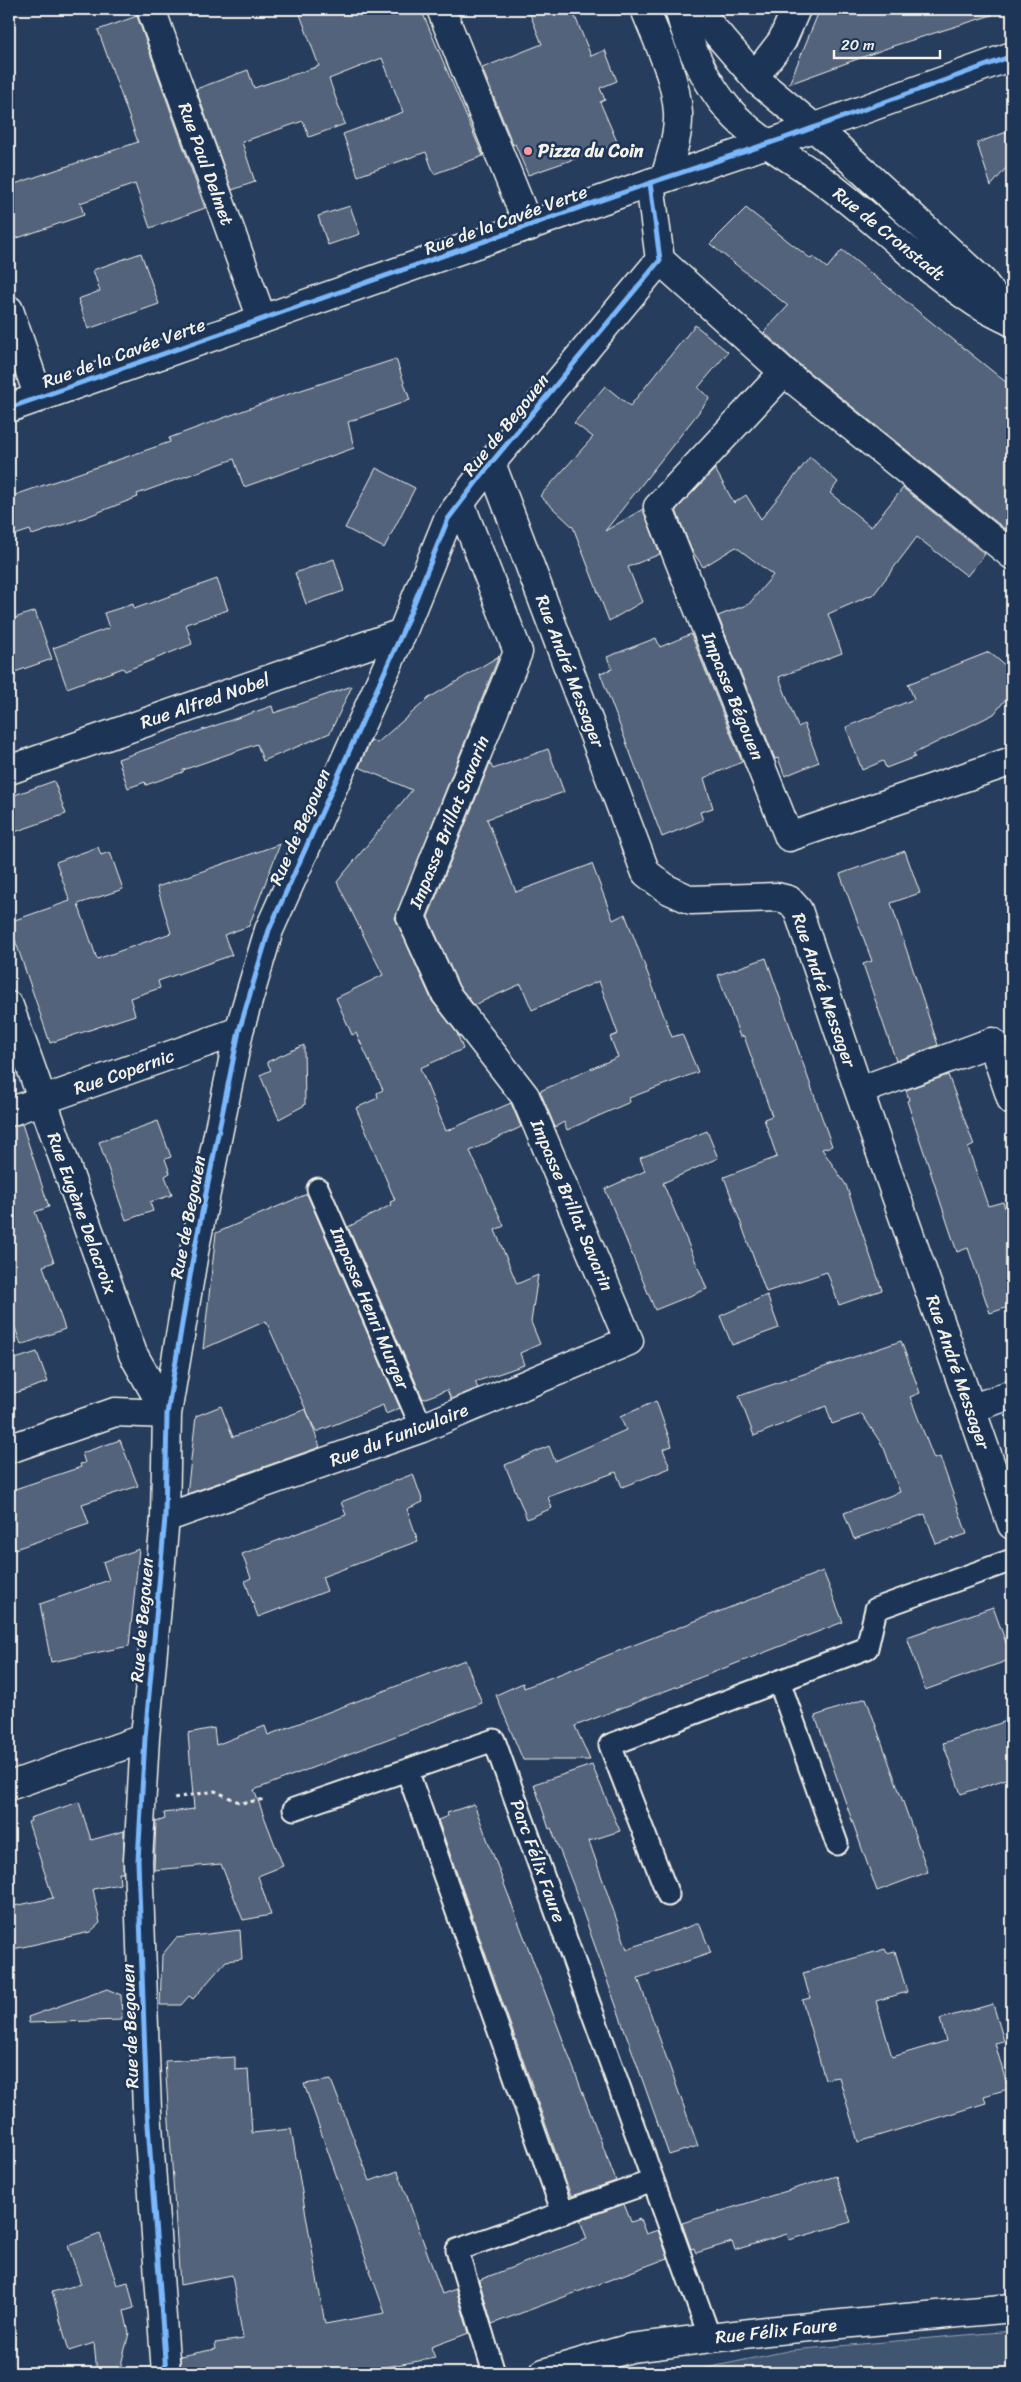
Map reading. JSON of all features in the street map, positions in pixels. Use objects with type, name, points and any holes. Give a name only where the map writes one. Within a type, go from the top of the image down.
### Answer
[{"type":"street","name":"Rue Paul Delmet","points":[[151,9],[262,319]]},
{"type":"street","points":[[441,9],[529,227]]},
{"type":"street","points":[[645,9],[671,75],[678,114],[673,150],[657,181],[660,260],[784,372],[1012,555]]},
{"type":"street","name":"Rue de Cronstadt","points":[[679,9],[685,34],[706,75],[728,109],[766,144],[827,184],[932,271],[973,301],[1012,321]]},
{"type":"street","name":"Rue de Cronstadt","points":[[696,9],[768,90],[837,147],[982,281],[1012,321]]},
{"type":"street","points":[[755,76],[782,41],[796,9]]},
{"type":"street","name":"Rue de la Cavée Verte","points":[[9,408],[813,128],[1012,56]]},
{"type":"street","name":"Rue de Begouen","points":[[166,2373],[146,2111],[138,1861],[145,1738],[165,1518],[167,1414],[194,1252],[239,1031],[269,930],[402,633],[448,519],[491,463],[660,260]]},
{"type":"street","points":[[9,310],[39,398]]},
{"type":"street","name":"Impasse Bégouen","points":[[784,372],[658,507],[789,837],[1012,761]]},
{"type":"street","name":"Rue André Messager","points":[[491,463],[646,873],[667,889],[691,900],[765,897],[789,900],[798,910],[859,1091],[1012,1525]]},
{"type":"street","name":"Impasse Brillat Savarin","points":[[460,503],[518,652],[411,917],[446,994],[525,1096],[629,1342]]},
{"type":"street","name":"Rue Alfred Nobel","points":[[9,770],[402,633]]},
{"type":"street","name":"Rue Eugène Delacroix","points":[[9,1006],[133,1354],[167,1414]]},
{"type":"street","name":"Rue Copernic","points":[[9,1112],[239,1031]]},
{"type":"street","points":[[859,1091],[992,1042],[1012,1101]]},
{"type":"street","name":"Rue du Funiculaire","points":[[165,1518],[422,1428],[629,1342]]},
{"type":"street","points":[[971,1409],[1012,1394]]},
{"type":"street","points":[[9,1449],[115,1412],[167,1414]]},
{"type":"street","points":[[9,1786],[145,1738]]},
{"type":"street","name":"Rue Félix Faure","points":[[544,2373],[631,2348],[710,2338],[1012,2308]]},
{"type":"lane","name":"Impasse Henri Murger","points":[[318,1188],[422,1428]]},
{"type":"lane","points":[[668,1895],[610,1745],[867,1648],[876,1609],[1012,1560]]},
{"type":"lane","points":[[779,1681],[837,1844]]},
{"type":"lane","name":"Parc Félix Faure","points":[[294,1809],[494,1740],[710,2338]]},
{"type":"lane","points":[[406,1770],[564,2213]]},
{"type":"lane","points":[[494,2373],[457,2250],[653,2181]]},
{"type":"path","points":[[142,1803],[215,1791],[241,1803],[263,1798],[294,1809]]},
{"type":"shaded area","points":[[1012,2331],[1012,2373],[693,2373],[692,2371],[792,2350]]},
{"type":"building","points":[[298,9],[421,9],[483,156],[434,174],[426,152],[358,176],[343,134],[403,112],[382,58],[329,79],[345,124],[309,137],[303,121],[242,142],[255,182],[232,190],[196,89],[248,70],[254,88],[319,66]]},
{"type":"building","points":[[528,9],[572,9],[591,56],[605,50],[617,81],[600,88],[605,100],[600,102],[618,144],[528,175],[515,144],[513,145],[482,68],[542,44]]},
{"type":"building","points":[[820,9],[991,9],[992,15],[893,46],[789,84]]},
{"type":"building","points":[[137,16],[205,208],[150,228],[135,184],[80,203],[84,215],[9,241],[9,186],[138,142],[98,30]]},
{"type":"building","points":[[1012,130],[1012,161],[991,186],[977,143]]},
{"type":"building","points":[[350,206],[360,234],[328,245],[318,216]]},
{"type":"building","points":[[746,208],[811,259],[813,257],[827,268],[842,250],[1012,387],[1012,520],[1005,529],[794,360],[764,332],[788,306],[710,244]]},
{"type":"building","points":[[141,253],[159,304],[88,329],[78,299],[100,291],[93,270]]},
{"type":"building","points":[[695,325],[728,352],[698,388],[710,398],[605,531],[643,509],[660,554],[628,567],[642,602],[609,621],[573,527],[540,496],[593,437],[574,423],[605,386],[630,406]]},
{"type":"building","points":[[396,359],[410,400],[348,422],[354,448],[244,487],[234,459],[137,494],[138,497],[86,517],[32,535],[30,530],[9,537],[9,497],[170,442],[169,438],[280,397]]},
{"type":"building","points":[[810,457],[838,482],[830,493],[871,527],[903,488],[985,554],[967,576],[917,537],[874,594],[828,614],[842,653],[779,677],[798,727],[804,724],[819,762],[785,776],[778,758],[775,759],[718,616],[749,604],[773,575],[736,547],[703,567],[691,549],[676,510],[715,469],[734,503],[746,495],[761,519]]},
{"type":"building","points":[[376,468],[415,488],[384,548],[345,528]]},
{"type":"building","points":[[334,559],[344,591],[306,604],[295,573]]},
{"type":"building","points":[[217,579],[228,610],[186,624],[192,644],[125,671],[123,668],[67,688],[53,648],[109,628],[104,613],[133,604],[134,609]]},
{"type":"building","points":[[35,611],[52,659],[9,674],[9,620]]},
{"type":"building","points":[[691,634],[742,762],[704,778],[713,808],[700,812],[703,820],[662,837],[600,673],[612,669],[607,657],[656,638],[660,647]]},
{"type":"building","points":[[989,652],[1012,671],[1012,691],[994,714],[913,754],[915,757],[886,768],[883,761],[862,770],[846,727],[914,699],[908,684]]},
{"type":"building","points":[[499,656],[395,918],[432,1001],[457,1033],[463,1049],[420,1068],[446,1131],[511,1103],[521,1127],[470,1151],[504,1226],[495,1230],[517,1284],[538,1275],[531,1322],[540,1344],[520,1353],[524,1365],[475,1382],[478,1388],[451,1399],[447,1390],[423,1399],[348,1227],[391,1205],[390,1202],[395,1200],[356,1108],[378,1098],[377,1093],[383,1090],[356,1033],[352,1035],[336,998],[383,975],[337,882],[412,790],[359,767],[371,740],[377,743],[429,698]]},
{"type":"building","points":[[352,686],[330,733],[263,761],[257,744],[146,785],[145,782],[128,788],[118,759],[272,706],[274,713]]},
{"type":"building","points":[[548,749],[564,792],[487,819],[516,892],[592,864],[613,920],[625,914],[672,1037],[682,1034],[698,1072],[629,1098],[630,1102],[567,1130],[564,1122],[555,1127],[540,1091],[618,1057],[610,1037],[618,1034],[599,981],[532,1010],[521,984],[474,1005],[459,986],[428,917],[490,763],[493,769]]},
{"type":"building","points":[[54,781],[66,814],[9,834],[9,797]]},
{"type":"building","points":[[280,844],[249,926],[224,935],[232,955],[158,981],[160,988],[130,998],[135,1015],[50,1043],[9,922],[70,901],[56,862],[98,847],[101,855],[110,852],[123,889],[78,904],[97,959],[171,933],[157,887]]},
{"type":"building","points":[[905,851],[920,893],[891,903],[938,1045],[896,1061],[863,964],[872,961],[840,874]]},
{"type":"building","points":[[766,958],[832,1146],[822,1149],[846,1185],[882,1290],[839,1305],[827,1272],[766,1292],[724,1177],[777,1157],[764,1119],[772,1116],[744,1036],[740,1037],[718,975]]},
{"type":"building","points":[[304,1045],[305,1105],[279,1119],[260,1075],[271,1070],[267,1062]]},
{"type":"building","points":[[948,1075],[974,1145],[968,1148],[988,1206],[1003,1202],[1012,1230],[1012,1306],[990,1313],[968,1248],[957,1252],[907,1101],[909,1100],[906,1090]]},
{"type":"building","points":[[158,1121],[171,1157],[165,1159],[170,1173],[165,1176],[172,1195],[150,1202],[153,1211],[126,1220],[99,1142]]},
{"type":"building","points":[[22,1124],[49,1207],[35,1212],[54,1262],[43,1266],[65,1329],[21,1345],[9,1310],[9,1127]]},
{"type":"building","points":[[707,1131],[718,1158],[663,1183],[707,1289],[655,1310],[605,1189],[645,1171],[640,1158]]},
{"type":"building","points":[[307,1194],[400,1408],[386,1414],[383,1405],[316,1432],[266,1321],[203,1349],[216,1233]]},
{"type":"building","points":[[767,1295],[779,1328],[732,1345],[720,1316]]},
{"type":"building","points":[[901,1341],[920,1393],[910,1397],[934,1459],[940,1457],[967,1534],[936,1544],[925,1514],[854,1539],[844,1513],[900,1492],[884,1448],[862,1414],[832,1424],[826,1406],[754,1436],[739,1396]]},
{"type":"building","points":[[37,1352],[48,1382],[9,1395],[9,1361]]},
{"type":"building","points":[[656,1401],[672,1446],[663,1449],[670,1468],[622,1487],[616,1472],[548,1497],[552,1508],[527,1519],[505,1465],[549,1446],[555,1461],[626,1430],[620,1417]]},
{"type":"building","points":[[221,1406],[233,1437],[306,1409],[320,1447],[187,1494],[196,1416]]},
{"type":"building","points":[[120,1440],[138,1486],[82,1504],[89,1524],[9,1551],[9,1491],[81,1467],[80,1464],[85,1463],[82,1453]]},
{"type":"building","points":[[413,1474],[423,1502],[407,1509],[418,1541],[322,1577],[327,1591],[258,1617],[245,1581],[251,1578],[242,1554],[346,1515],[341,1502]]},
{"type":"building","points":[[139,1549],[129,1646],[51,1662],[40,1604],[109,1580],[103,1562]]},
{"type":"building","points":[[823,1571],[843,1622],[575,1726],[590,1760],[523,1760],[496,1695],[523,1683],[524,1688]]},
{"type":"building","points":[[993,1607],[1012,1659],[925,1690],[907,1637]]},
{"type":"building","points":[[465,1660],[482,1703],[254,1790],[283,1866],[258,1876],[271,1915],[243,1920],[221,1864],[154,1870],[156,1822],[165,1819],[164,1813],[194,1809],[188,1733],[214,1728],[216,1745],[265,1726],[268,1735]]},
{"type":"building","points":[[866,1698],[928,1872],[877,1891],[815,1716]]},
{"type":"building","points":[[1012,1719],[1012,1777],[961,1794],[943,1743]]},
{"type":"building","points":[[592,1765],[620,1831],[589,1841],[627,1949],[699,1923],[711,1953],[638,1978],[698,2146],[669,2155],[574,1887],[551,1828],[549,1829],[534,1784]]},
{"type":"building","points":[[79,1802],[91,1840],[124,1831],[123,1873],[119,1873],[120,1884],[93,1889],[100,1923],[90,1932],[9,1950],[9,1907],[53,1898],[28,1822],[31,1821],[30,1818]]},
{"type":"building","points":[[474,1804],[616,2181],[571,2196],[438,1820],[448,1816],[447,1813]]},
{"type":"building","points":[[240,1930],[242,1959],[226,1961],[193,1999],[189,1996],[181,2005],[160,2005],[162,1955],[176,1938]]},
{"type":"building","points":[[885,1949],[887,1953],[895,1951],[907,1992],[876,2001],[892,2057],[946,2041],[940,2019],[993,2004],[1004,2041],[995,2043],[1008,2089],[984,2096],[986,2103],[858,2142],[839,2077],[825,2079],[802,2000],[810,1998],[803,1973]]},
{"type":"building","points":[[107,1989],[121,1995],[122,2020],[29,2023],[28,2017]]},
{"type":"building","points":[[235,2057],[235,2070],[248,2069],[252,2133],[291,2129],[325,2324],[385,2313],[304,2084],[331,2080],[370,2181],[398,2171],[442,2294],[456,2289],[469,2333],[431,2347],[435,2358],[353,2373],[181,2373],[180,2356],[216,2349],[215,2343],[243,2339],[232,2275],[180,2285],[165,2061]]},
{"type":"building","points":[[836,2176],[851,2222],[789,2240],[787,2234],[735,2250],[732,2242],[696,2253],[694,2248],[691,2249],[682,2223]]},
{"type":"building","points":[[624,2204],[631,2222],[640,2219],[646,2234],[658,2230],[668,2258],[492,2324],[479,2280],[587,2239],[580,2220]]},
{"type":"building","points":[[100,2234],[117,2285],[128,2282],[134,2308],[124,2311],[129,2333],[119,2373],[97,2373],[94,2343],[69,2351],[52,2292],[81,2284],[68,2246]]},
{"type":"cycle path","points":[[9,408],[650,183],[782,139],[1012,56]]},
{"type":"cycle path","points":[[166,2373],[147,2111],[138,1861],[145,1738],[165,1518],[167,1414],[194,1252],[239,1031],[269,930],[402,633],[448,519],[491,463],[660,260],[650,183]]},
{"type":"place","name":"Pizza du Coin","points":[[528,151]]}]
